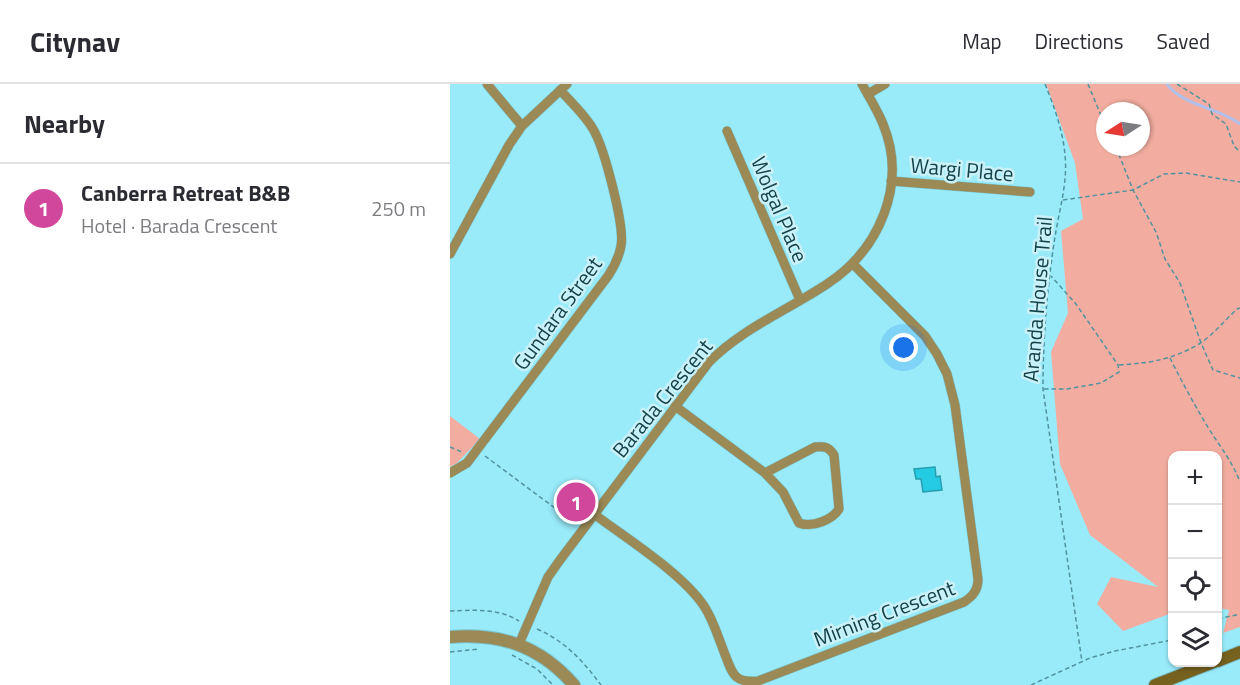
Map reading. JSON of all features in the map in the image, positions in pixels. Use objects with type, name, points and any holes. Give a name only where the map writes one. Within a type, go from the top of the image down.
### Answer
[{"type":"main road","points":[[1222,660],[1240,652]]},
{"type":"main road","points":[[1155,685],[1203,667]]},
{"type":"street","points":[[487,84],[522,126]]},
{"type":"street","name":"Barada Crescent","points":[[514,649],[548,577],[709,362],[724,347],[827,285],[853,264],[869,245],[881,225],[888,203],[891,158],[887,136],[862,84]]},
{"type":"street","points":[[868,94],[885,84]]},
{"type":"street","points":[[450,253],[509,145],[522,126],[564,87]]},
{"type":"street","name":"Gundara Street","points":[[450,473],[467,463],[617,261],[621,245],[621,229],[600,141],[564,87]]},
{"type":"street","name":"Wolgal Place","points":[[727,131],[800,300]]},
{"type":"street","name":"Wargi Place","points":[[891,181],[1030,192]]},
{"type":"street","name":"Mirning Crescent","points":[[594,514],[677,576],[692,591],[709,616],[733,674],[747,682],[769,677],[970,598],[978,586],[978,579],[955,405],[947,374],[925,336],[853,264]]},
{"type":"street","points":[[675,406],[765,473],[783,492],[799,524],[812,525],[832,517],[839,509],[834,455],[824,446],[815,447],[765,473]]},
{"type":"street","points":[[450,637],[490,637],[514,649],[550,662],[574,685]]},
{"type":"path","name":"Aranda House Trail","points":[[1045,84],[1053,104],[1065,157],[1043,355],[1043,389],[1082,662]]},
{"type":"path","points":[[1088,84],[1096,103]]},
{"type":"path","points":[[1178,84],[1209,104],[1212,114],[1227,124],[1234,146],[1240,152]]},
{"type":"path","points":[[1119,156],[1132,190],[1156,232],[1165,259],[1180,283],[1200,343],[1213,370],[1240,378]]},
{"type":"path","points":[[1062,200],[1132,190],[1164,174],[1186,172],[1240,182]]},
{"type":"path","points":[[1043,389],[1101,383],[1119,372],[1118,366],[1076,304],[1051,276]]},
{"type":"path","points":[[1118,366],[1158,362],[1170,358],[1200,343],[1240,308]]},
{"type":"path","points":[[1170,358],[1190,396],[1233,464],[1240,482]]},
{"type":"path","points":[[476,451],[583,529]]},
{"type":"path","points":[[450,611],[497,612],[521,623]]},
{"type":"path","points":[[1222,618],[1240,614]]},
{"type":"path","points":[[534,628],[562,642],[601,685]]},
{"type":"path","points":[[1030,685],[1082,662],[1115,651],[1168,641]]},
{"type":"path","points":[[450,652],[479,649]]},
{"type":"path","points":[[514,649],[553,685]]},
{"type":"shaded area","points":[[1046,84],[1240,84],[1240,627],[1223,633],[1229,610],[1222,609],[1222,451],[1168,451],[1168,614],[1123,631],[1097,604],[1111,577],[1158,587],[1090,535],[1060,464],[1051,352],[1068,313],[1061,231],[1083,219],[1075,163]]},
{"type":"shaded area","points":[[450,416],[480,439],[457,463],[450,467]]},
{"type":"building","points":[[935,467],[936,477],[940,476],[942,490],[923,492],[921,479],[916,479],[914,469]]},
{"type":"waterway","points":[[1167,84],[1182,97],[1240,124]]},
{"type":"place","name":"Canberra Retreat B&B","points":[[576,502]]}]
